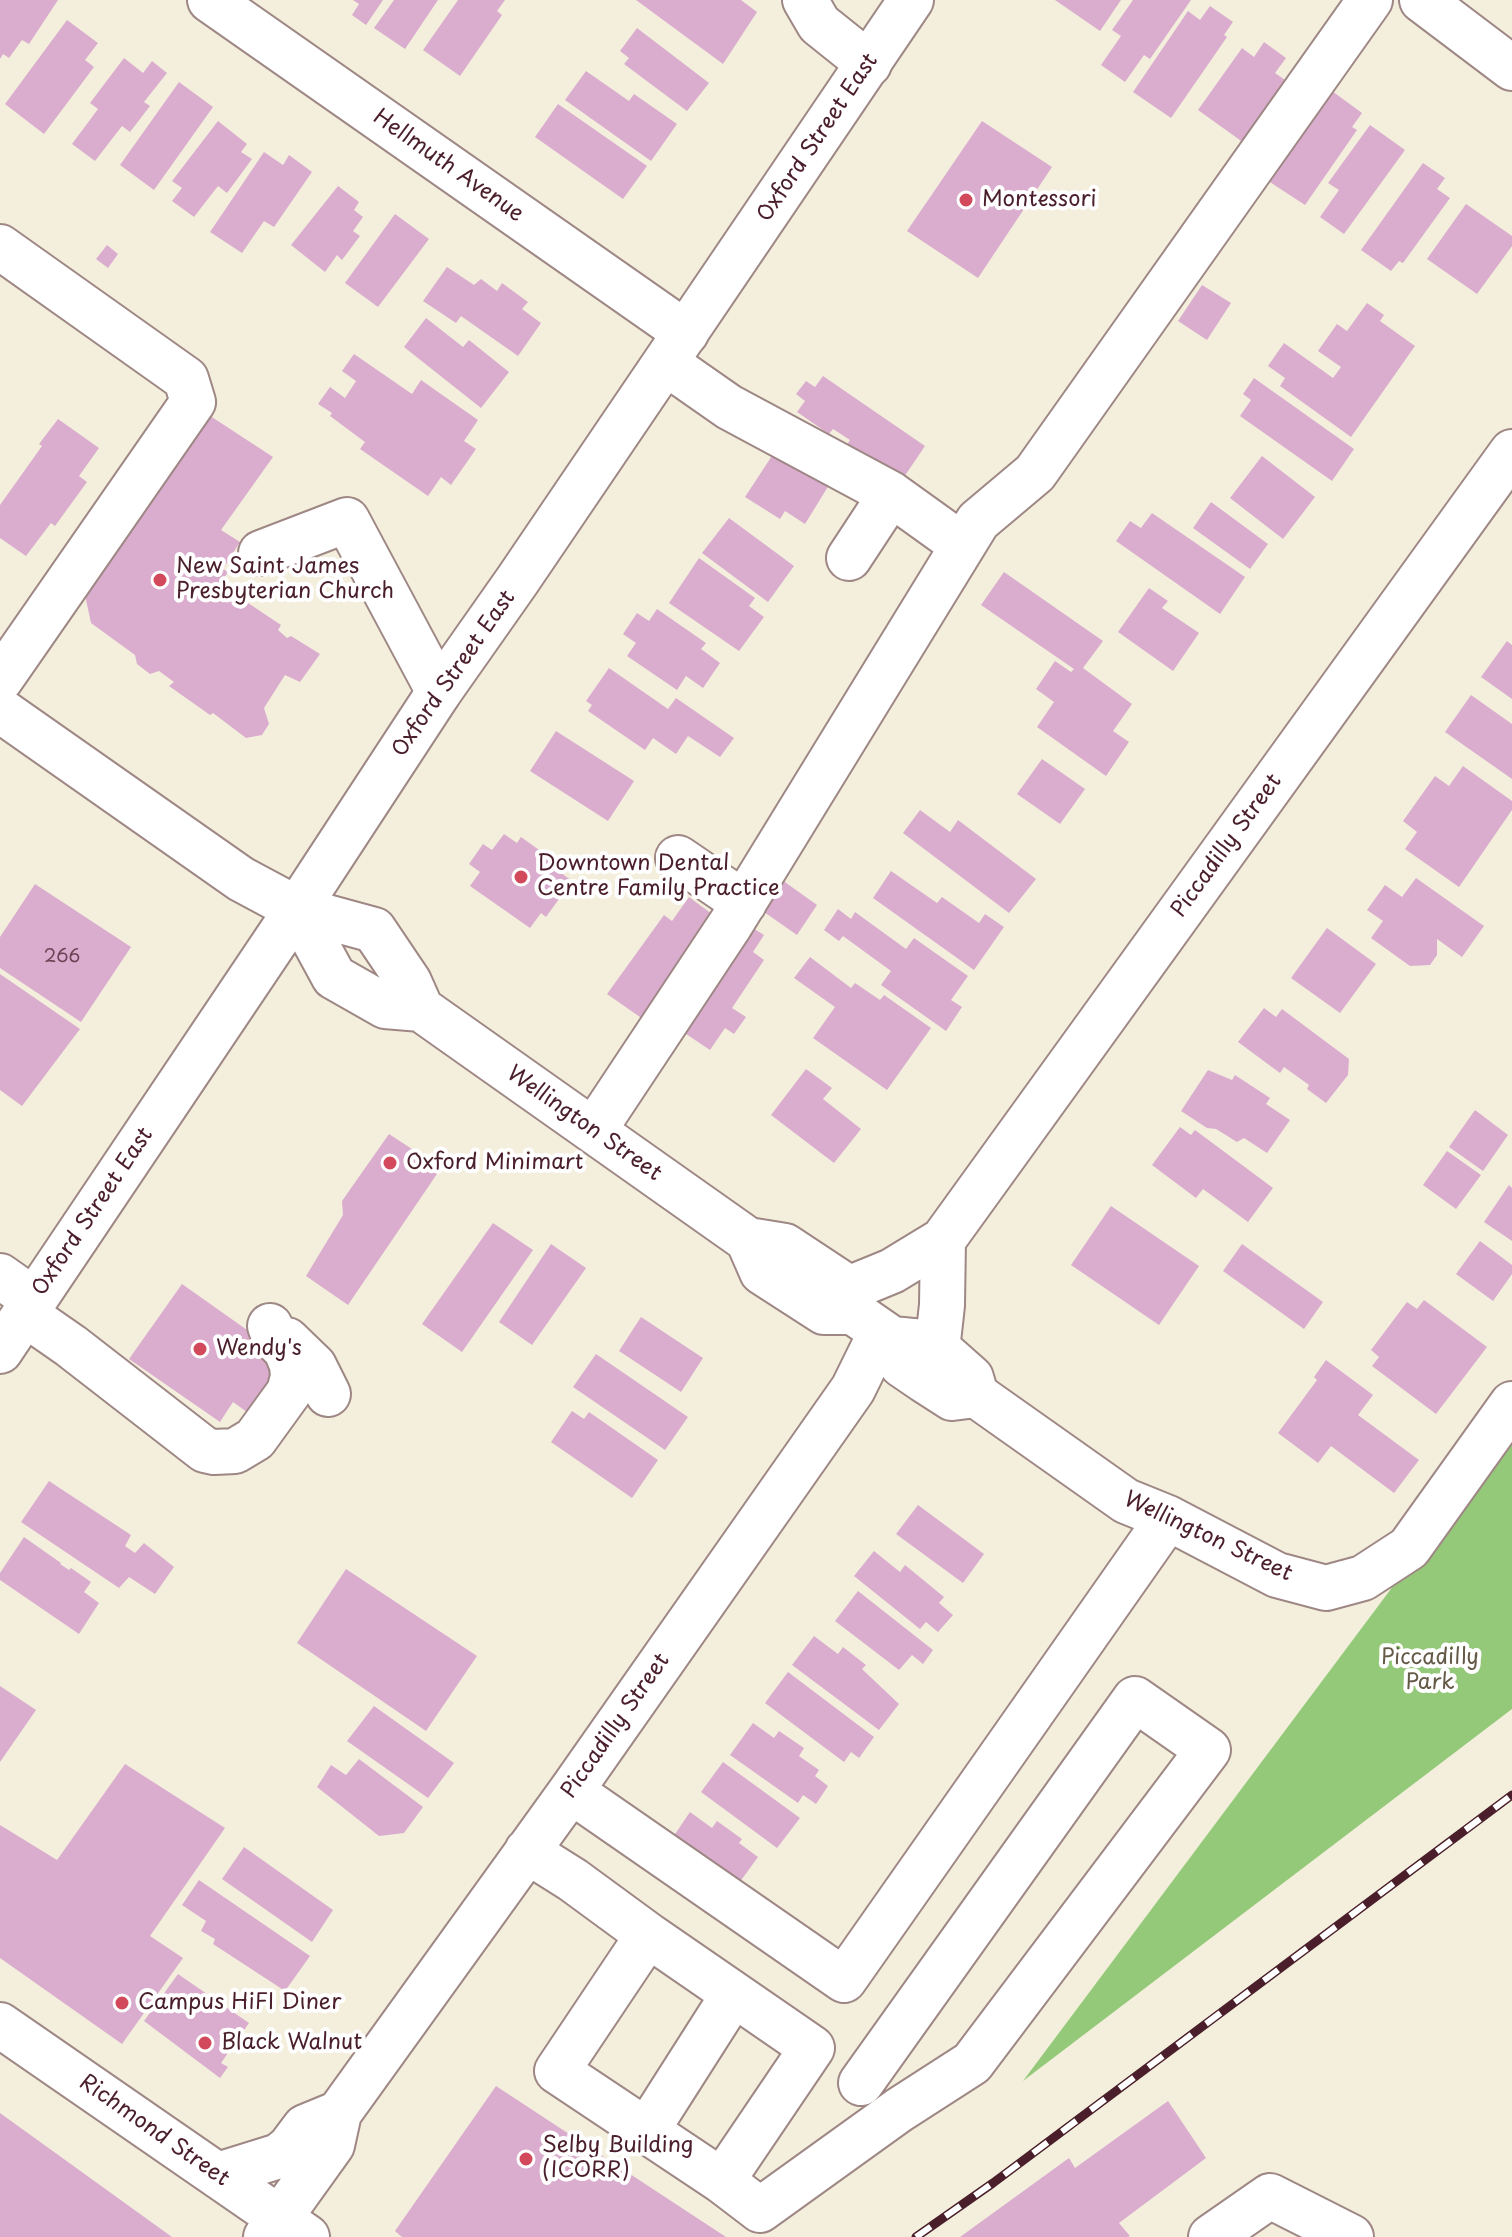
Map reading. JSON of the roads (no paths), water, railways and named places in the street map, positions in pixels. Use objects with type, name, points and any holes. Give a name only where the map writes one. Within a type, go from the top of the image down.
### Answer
[{"type":"street","name":"Hellmuth Avenue","points":[[210,0],[634,293],[676,348],[729,407],[891,494],[962,545]]},
{"type":"street","points":[[805,0],[819,24],[869,64]]},
{"type":"street","name":"Oxford Street East","points":[[0,1351],[20,1297],[297,909],[439,692],[911,0]]},
{"type":"street","points":[[594,1130],[744,903],[978,521],[1035,473],[1370,0]]},
{"type":"street","points":[[1422,0],[1512,68]]},
{"type":"street","points":[[0,247],[186,379],[193,402],[0,680]]},
{"type":"street","name":"Piccadilly Street","points":[[284,2231],[332,2145],[339,2113],[571,1791],[853,1389],[869,1318],[892,1271],[943,1240],[1512,452]]},
{"type":"street","points":[[849,558],[891,494]]},
{"type":"street","points":[[261,553],[347,520],[439,692]]},
{"type":"street","name":"Wellington Street","points":[[0,710],[241,879],[297,909],[374,930],[409,982],[421,1009]]},
{"type":"street","points":[[678,858],[744,903]]},
{"type":"street","name":"Wellington Street","points":[[297,909],[334,977],[385,1006],[421,1009],[748,1240],[762,1272],[824,1312],[869,1318],[937,1350],[971,1378],[976,1395],[1126,1501],[1168,1518],[1277,1575],[1326,1588],[1363,1578],[1409,1548],[1512,1404]]},
{"type":"street","points":[[937,1350],[942,1305],[943,1240]]},
{"type":"street","points":[[20,1297],[71,1346],[205,1450],[235,1451],[255,1439],[289,1392],[292,1365],[270,1326],[314,1366],[328,1394]]},
{"type":"street","name":"Wellington Street","points":[[869,1318],[902,1365],[952,1398],[976,1395]]},
{"type":"street","points":[[571,1791],[844,1980],[1168,1518]]},
{"type":"street","points":[[648,1935],[557,2071],[722,2181],[760,2210],[899,2110],[972,2063],[1208,1750],[1135,1699],[861,2083]]},
{"type":"street","points":[[527,1851],[573,1880],[899,2110]]},
{"type":"street","points":[[647,2130],[733,1995]]},
{"type":"street","name":"Richmond Street","points":[[0,2025],[218,2175],[284,2231]]},
{"type":"street","points":[[722,2181],[812,2048]]},
{"type":"street","name":"Piccadilly Street","points":[[218,2175],[279,2156],[305,2127],[339,2113]]},
{"type":"street","points":[[1211,2237],[1270,2196],[1351,2237]]},
{"type":"railway","points":[[916,2237],[993,2183],[1512,1795]]},
{"type":"place","name":"Montessori","points":[[966,200]]},
{"type":"place","name":"New Saint James Presbyterian Church","points":[[160,580]]},
{"type":"place","name":"Downtown Dental Centre Family Practice","points":[[521,877]]},
{"type":"place","name":"Oxford Minimart","points":[[390,1163]]},
{"type":"place","name":"Wendy's","points":[[200,1349]]},
{"type":"place","name":"Campus HiFI Diner","points":[[122,2003]]},
{"type":"place","name":"Black Walnut","points":[[205,2043]]},
{"type":"place","name":"Selby Building (ICORR)","points":[[526,2159]]},
{"type":"park label","name":"Piccadilly Park","points":[[1430,1670]]}]
